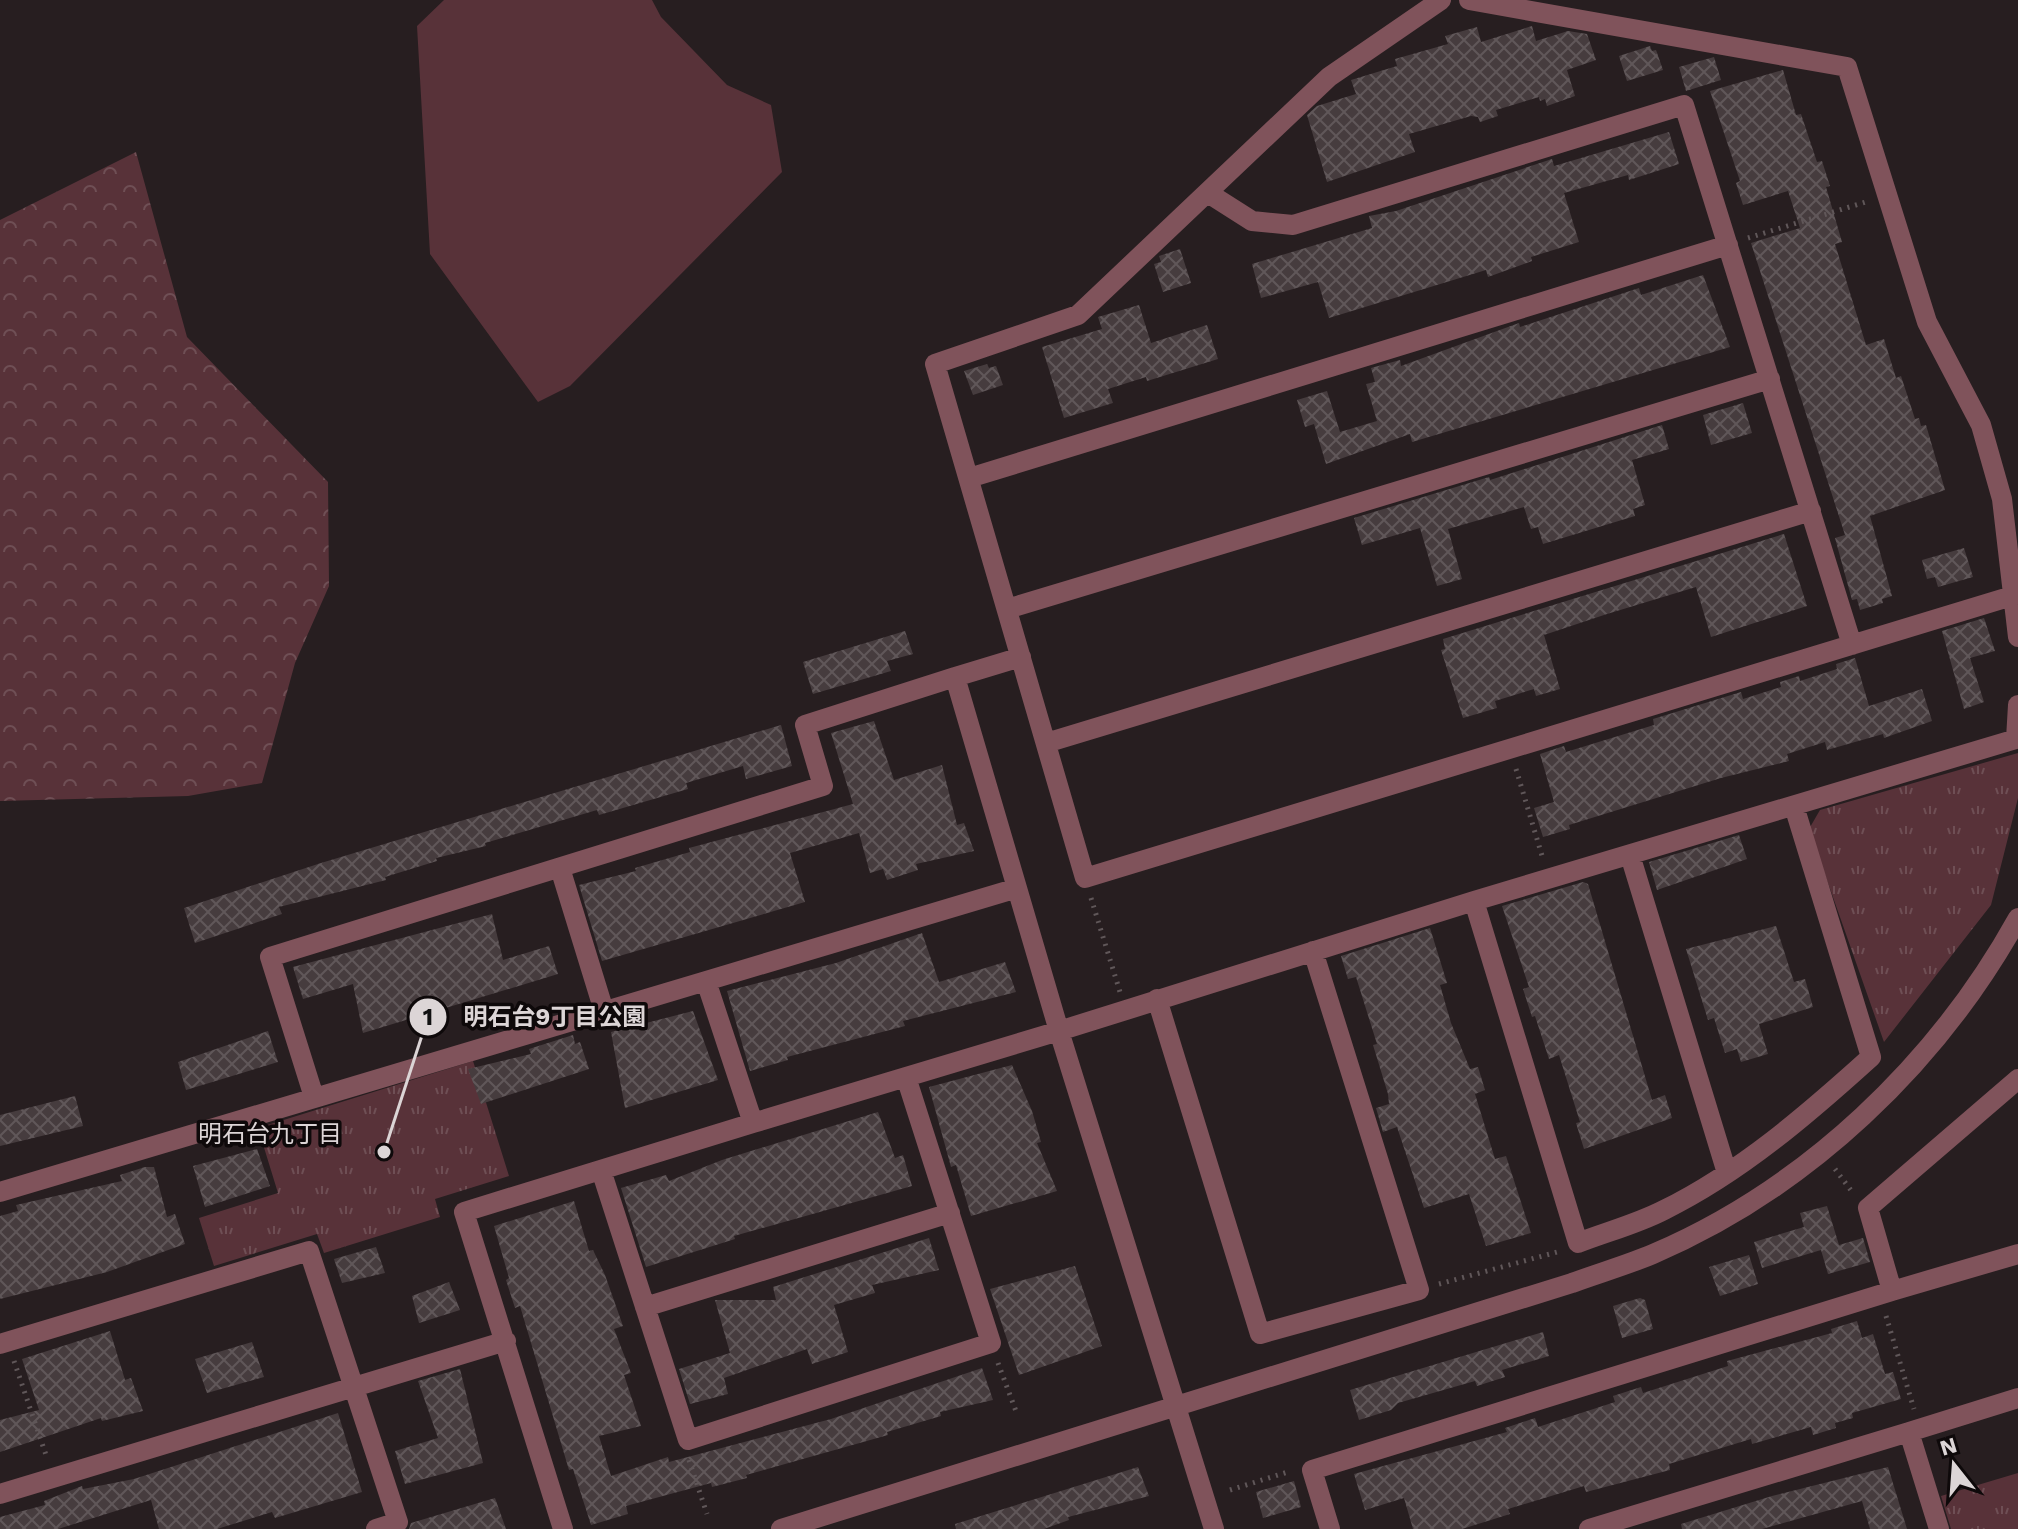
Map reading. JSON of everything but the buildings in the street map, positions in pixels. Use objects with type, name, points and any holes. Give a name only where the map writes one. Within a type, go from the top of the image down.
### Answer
[{"type":"street","points":[[1441,0],[1329,77],[1078,315],[935,364],[1085,878],[2012,596]]},
{"type":"street","points":[[1469,0],[1847,67],[1927,322],[1981,425],[2002,499],[2018,637]]},
{"type":"street","points":[[1208,193],[1252,221],[1293,225],[1684,105],[1852,645]]},
{"type":"street","points":[[969,478],[1728,245]]},
{"type":"street","points":[[1007,609],[1770,379]]},
{"type":"street","points":[[1046,743],[1811,511]]},
{"type":"street","points":[[314,1097],[270,957],[823,786],[805,725],[1021,657]]},
{"type":"street","points":[[955,677],[1059,1031],[1214,1529]]},
{"type":"street","points":[[563,1529],[464,1212],[1474,901],[2016,739],[2018,705]]},
{"type":"street","points":[[1474,901],[1578,1243],[1664,1211],[1727,1173],[1816,1107],[1871,1057],[1794,806]]},
{"type":"street","points":[[1630,855],[1727,1173]]},
{"type":"street","points":[[560,868],[604,1011]]},
{"type":"street","points":[[0,1192],[1017,888]]},
{"type":"street","points":[[781,1529],[1572,1283],[1653,1254],[1771,1190],[1885,1096],[1947,1027],[1997,956],[2018,918]]},
{"type":"street","points":[[1157,999],[1260,1334],[1419,1290],[1313,951]]},
{"type":"street","points":[[706,981],[753,1123]]},
{"type":"street","points":[[601,1170],[688,1440],[991,1343],[906,1077]]},
{"type":"street","points":[[1886,1293],[1868,1208],[2018,1079]]},
{"type":"street","points":[[645,1307],[950,1213]]},
{"type":"street","points":[[4,1343],[309,1251],[398,1522],[376,1529]]},
{"type":"street","points":[[1330,1529],[1312,1470],[2018,1254]]},
{"type":"street","points":[[0,1494],[506,1341]]},
{"type":"street","points":[[1589,1529],[2018,1398]]},
{"type":"street","points":[[1915,1430],[1939,1529]]},
{"type":"path","points":[[1728,245],[1886,195]]},
{"type":"path","points":[[1510,749],[1549,879]]},
{"type":"path","points":[[1085,878],[1125,1009]]},
{"type":"path","points":[[1834,1168],[1868,1208]]},
{"type":"path","points":[[1419,1290],[1552,1255],[1578,1243]]},
{"type":"path","points":[[1886,1293],[1915,1430]]},
{"type":"path","points":[[4,1343],[54,1478]]},
{"type":"path","points":[[991,1343],[1017,1414]]},
{"type":"path","points":[[688,1440],[686,1453],[707,1514]]},
{"type":"path","points":[[1230,1490],[1300,1469],[1312,1470]]},
{"type":"green space","points":[[444,0],[652,0],[661,17],[727,85],[771,105],[782,172],[570,386],[538,402],[430,254],[417,26]]},
{"type":"green space","points":[[136,152],[187,337],[328,482],[329,586],[295,663],[262,783],[188,796],[0,801],[0,220]]},
{"type":"green space","points":[[2018,753],[2018,798],[1991,905],[1884,1042],[1809,829],[1820,810]]},
{"type":"green space","points":[[473,1061],[509,1176],[435,1199],[440,1217],[324,1253],[317,1234],[214,1266],[199,1218],[278,1193],[258,1128]]},
{"type":"green space","points":[[2018,1473],[2018,1529],[1951,1529],[1941,1496]]},
{"type":"place","name":"明石台9丁目公園","points":[[384,1152]]},
{"type":"district","name":"明石台九丁目","points":[[270,1134]]}]
